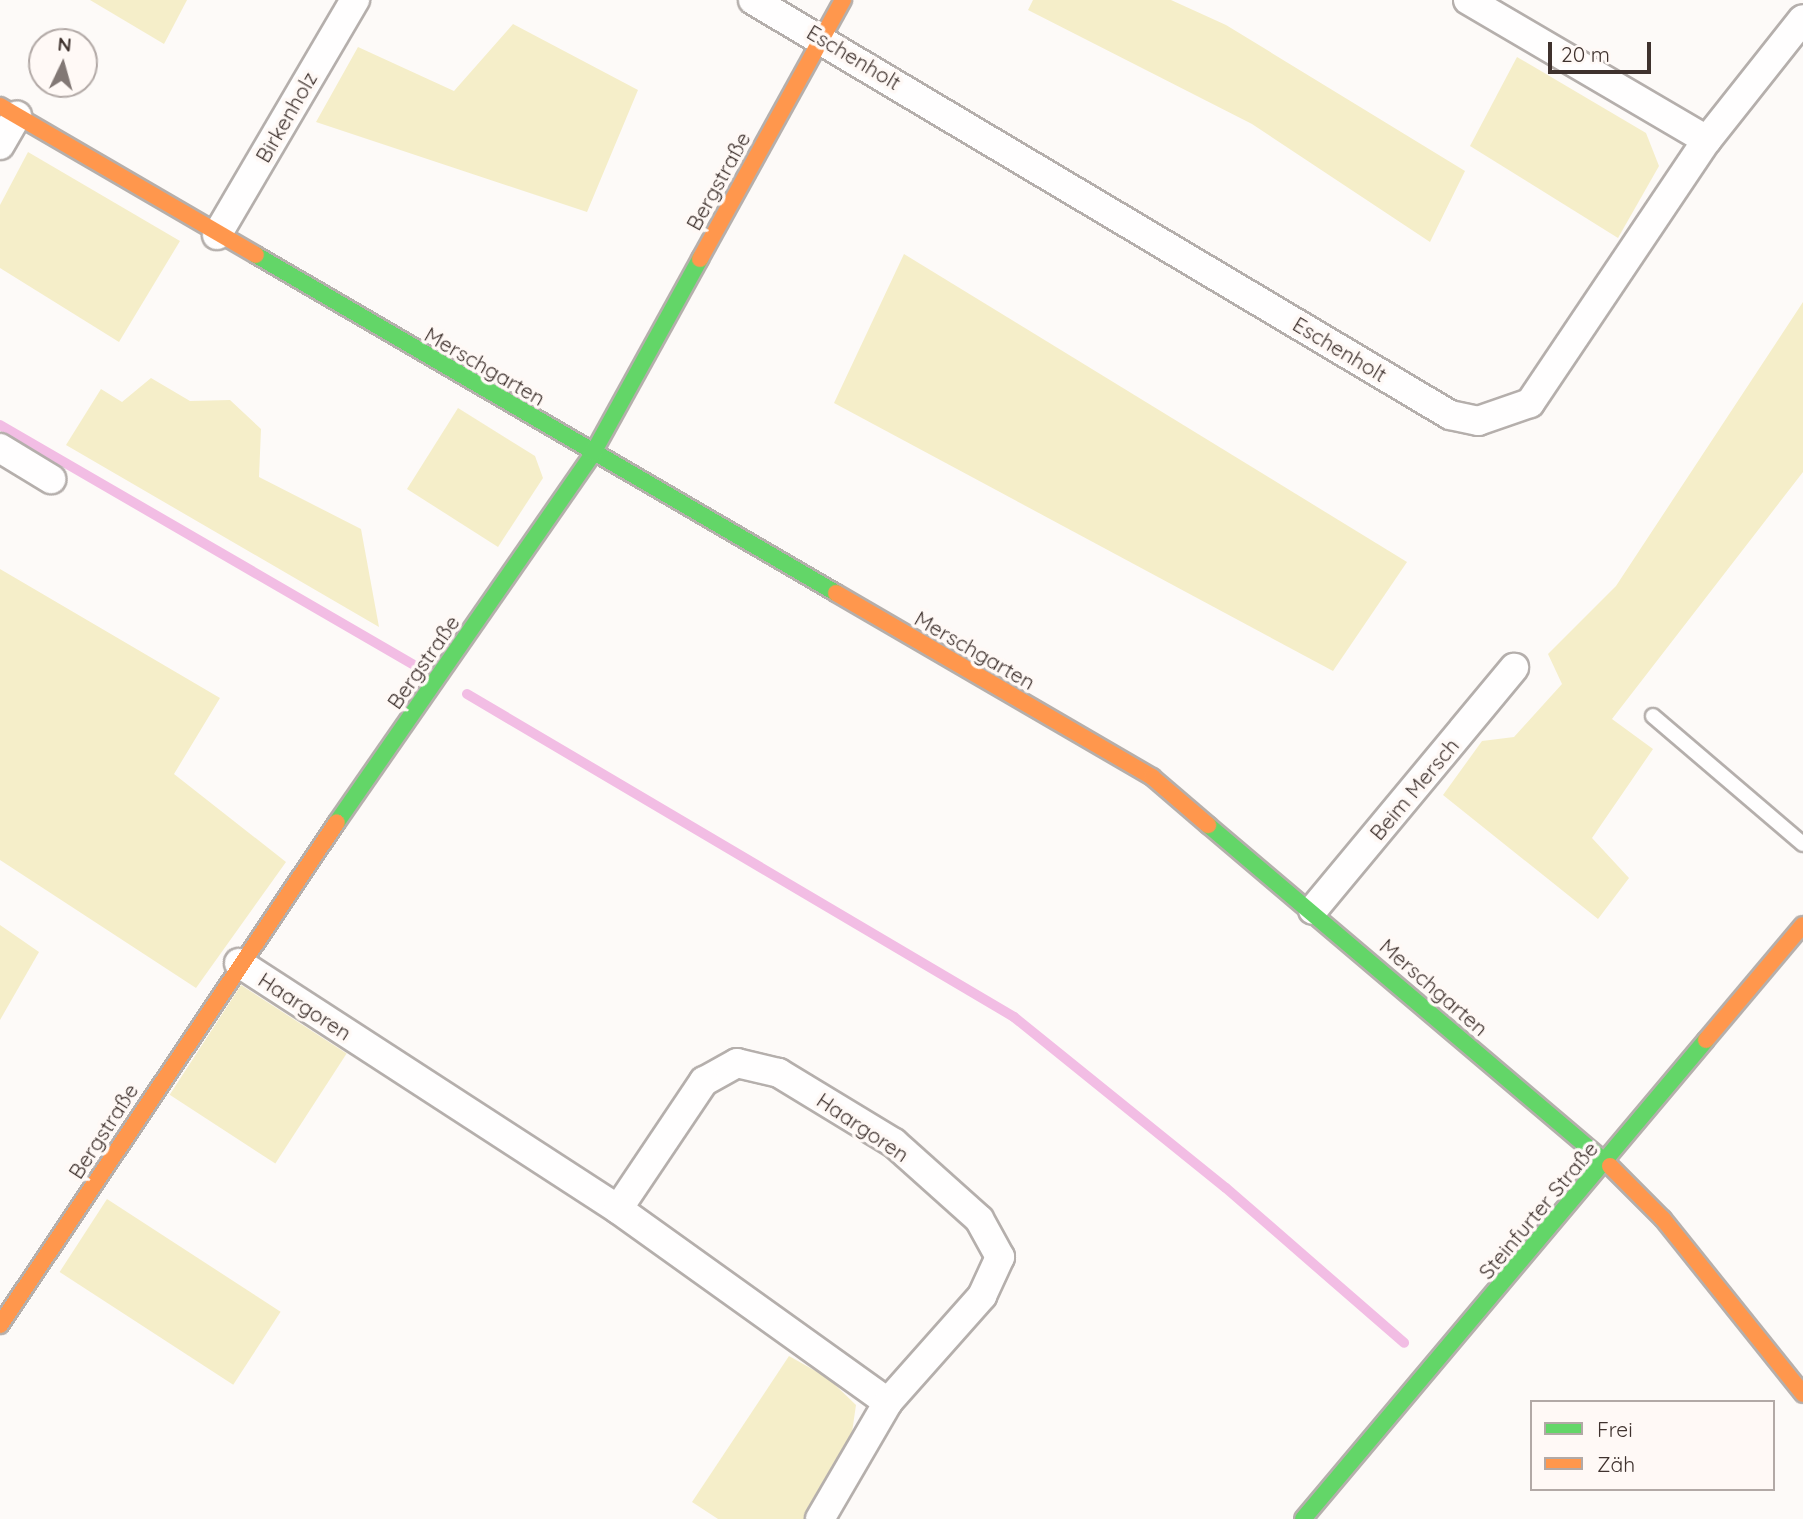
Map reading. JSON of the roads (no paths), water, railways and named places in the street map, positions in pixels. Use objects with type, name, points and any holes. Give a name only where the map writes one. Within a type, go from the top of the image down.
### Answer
[{"type":"street","name":"Birkenholz","points":[[217,235],[355,0]]},
{"type":"street","name":"Eschenholt","points":[[753,0],[821,37],[1450,415],[1478,421],[1530,403],[1707,140],[1803,20]]},
{"type":"street","name":"Bergstraße","points":[[0,1325],[239,963],[593,453],[843,0]]},
{"type":"street","points":[[1468,0],[1707,140]]},
{"type":"street","name":"Merschgarten","points":[[8,111],[1152,777],[1313,910],[1606,1162],[1663,1219],[1803,1394]]},
{"type":"street","points":[[0,145],[8,111]]},
{"type":"street","points":[[0,448],[51,480]]},
{"type":"street","name":"Beim Mersch","points":[[1313,910],[1514,668]]},
{"type":"street","name":"Steinfurter Straße","points":[[1303,1519],[1803,925]]},
{"type":"street","name":"Haargoren","points":[[239,963],[618,1209],[888,1402]]},
{"type":"street","name":"Haargoren","points":[[618,1209],[704,1081],[737,1063],[779,1073],[894,1143],[979,1219],[1000,1257],[982,1296],[888,1402],[820,1519]]},
{"type":"lane","points":[[1653,716],[1803,844]]},
{"type":"waterway","points":[[0,425],[417,667]]},
{"type":"waterway","points":[[467,694],[1014,1017],[1226,1188],[1404,1343]]}]
